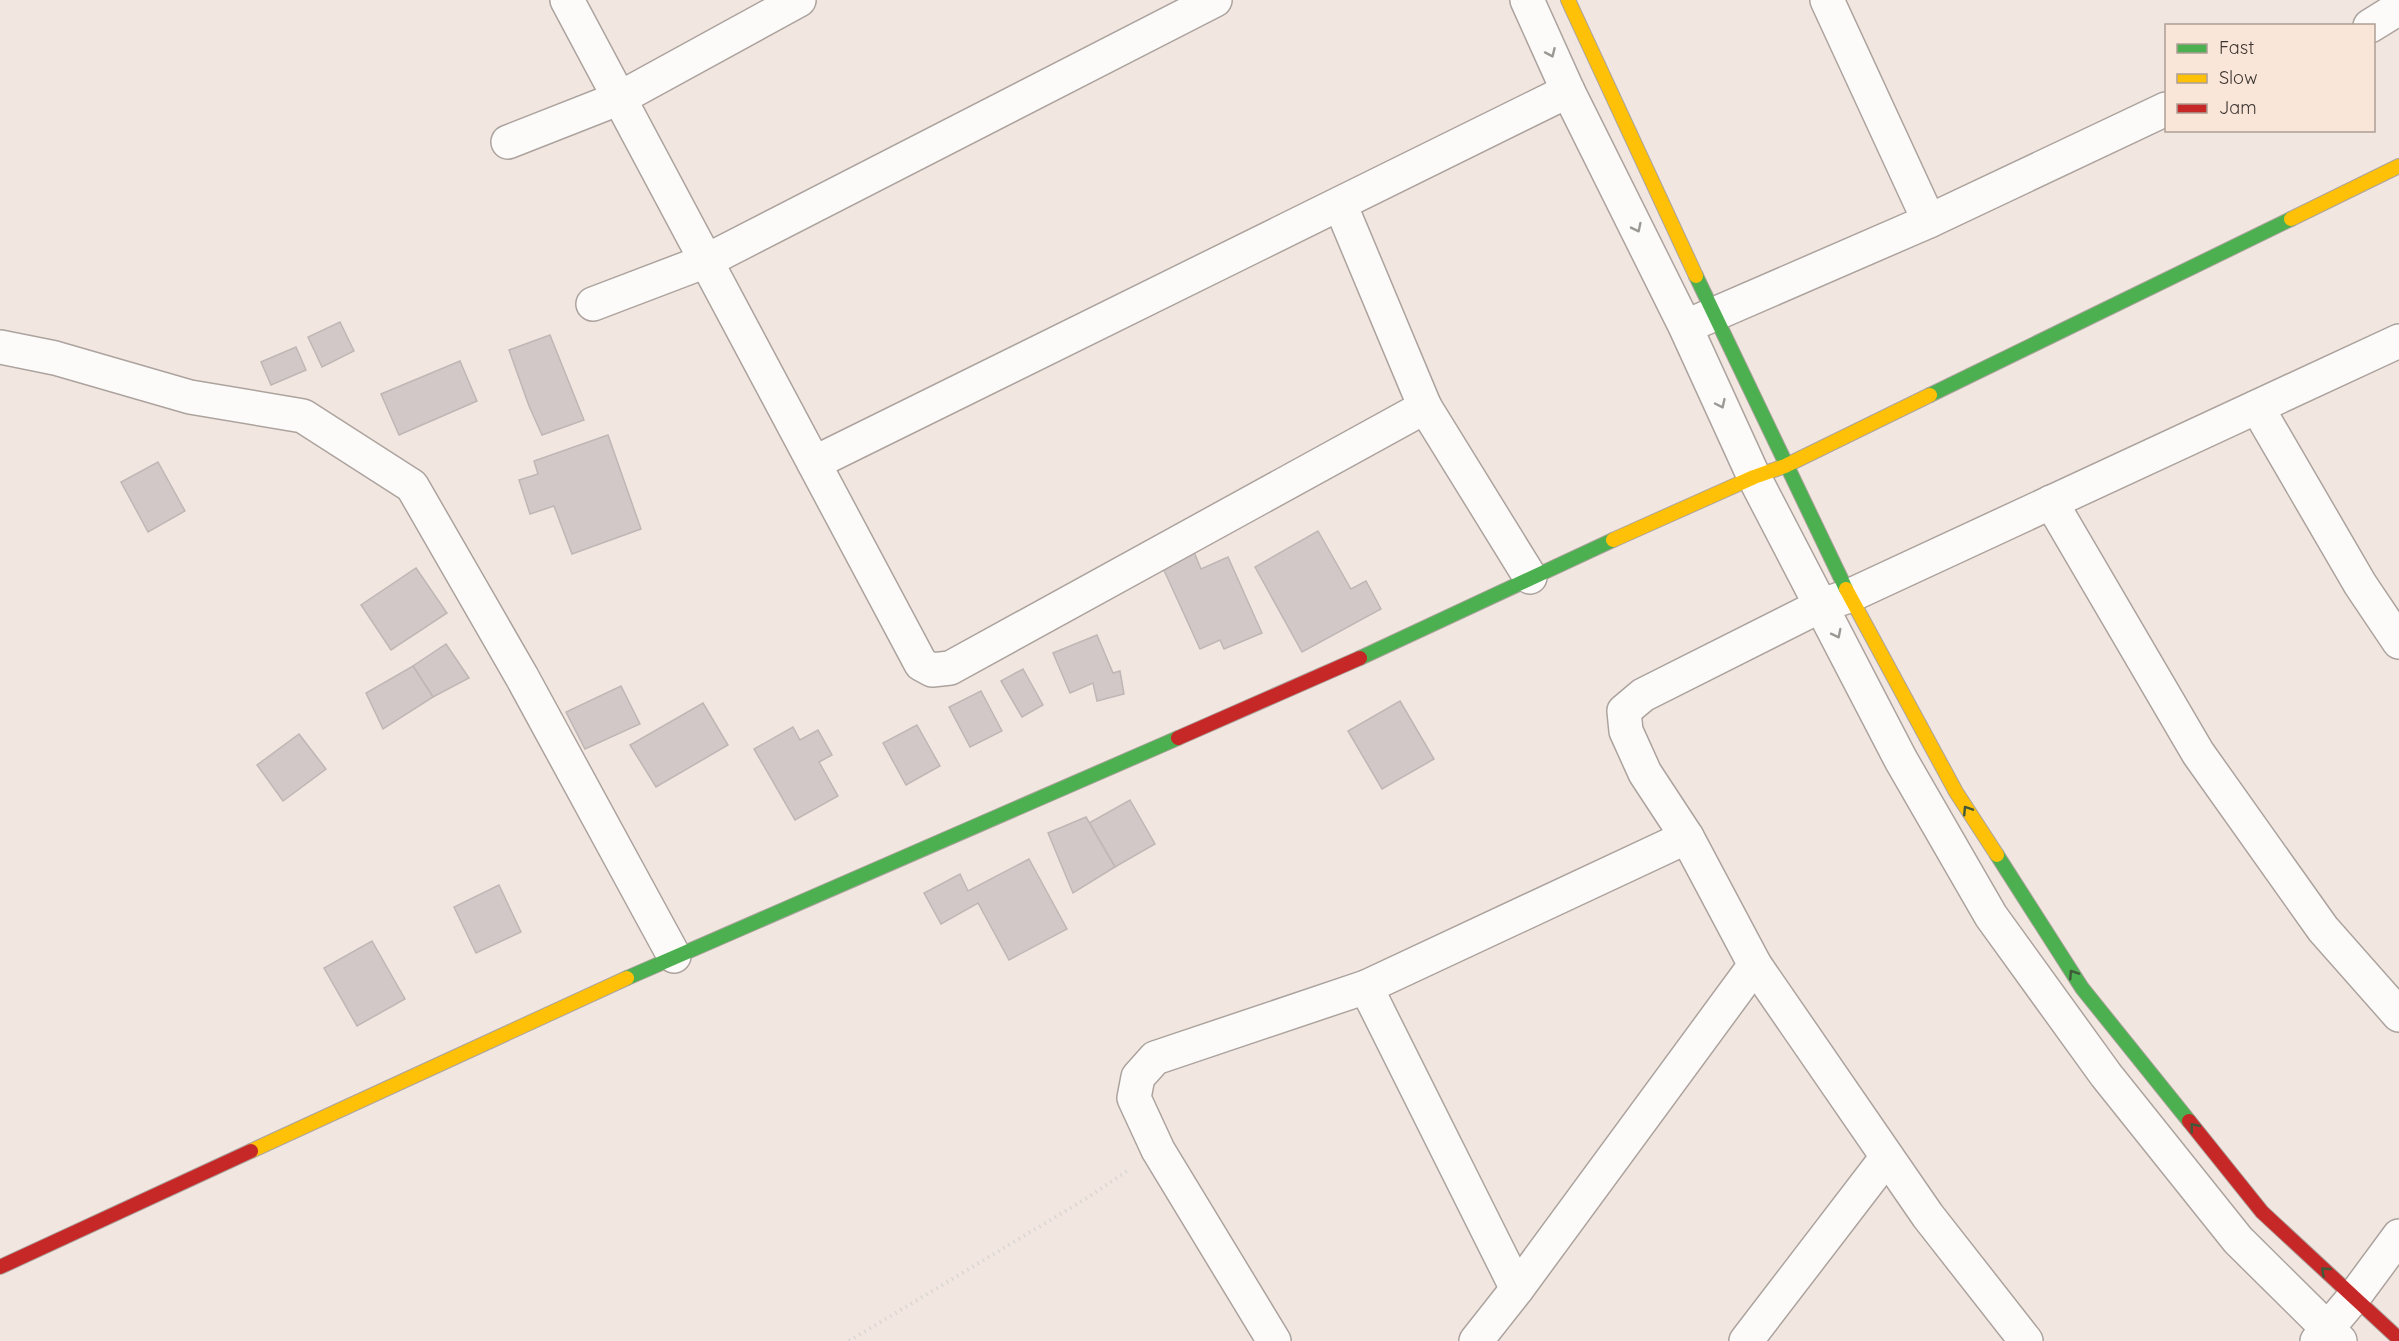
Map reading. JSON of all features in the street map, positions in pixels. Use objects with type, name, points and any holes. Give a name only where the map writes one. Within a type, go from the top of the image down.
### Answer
[{"type":"street","points":[[567,0],[921,664],[932,670],[950,668],[1425,407]]},
{"type":"street","points":[[508,142],[620,98],[799,0]]},
{"type":"street","points":[[593,304],[706,261],[1215,0]]},
{"type":"street","points":[[1527,0],[1568,91],[1785,466],[1901,760],[1991,916],[2106,1075],[2238,1240],[2328,1337],[2399,1236]]},
{"type":"street","points":[[1568,0],[1700,321],[1754,477],[1836,600],[2082,988],[2262,1212],[2399,1339]]},
{"type":"street","points":[[1827,0],[1929,221]]},
{"type":"street","points":[[2373,24],[2399,8]]},
{"type":"street","points":[[814,463],[1568,91]]},
{"type":"street","points":[[1700,321],[1929,221],[2165,109]]},
{"type":"street","points":[[0,1267],[674,956],[1314,680],[1530,577],[1754,477],[1785,466],[2399,166]]},
{"type":"street","points":[[1340,204],[1425,407],[1530,577]]},
{"type":"street","points":[[2026,1341],[1928,1216],[1755,965],[1687,837],[1645,773],[1626,731],[1624,711],[1643,695],[1836,600],[2399,341]]},
{"type":"street","points":[[0,347],[55,358],[190,397],[303,416],[412,486],[522,677],[674,956]]},
{"type":"street","points":[[2257,407],[2360,584],[2399,642]]},
{"type":"street","points":[[2051,502],[2198,753],[2323,929],[2399,1015]]},
{"type":"street","points":[[1274,1341],[1158,1150],[1134,1098],[1138,1077],[1155,1058],[1366,987],[1687,837]]},
{"type":"street","points":[[1476,1341],[1517,1289],[1755,965]]},
{"type":"street","points":[[1366,987],[1517,1289]]},
{"type":"street","points":[[1746,1341],[1887,1157]]},
{"type":"path","points":[[849,1341],[1087,1198],[1158,1150]]},
{"type":"building","points":[[340,322],[354,351],[322,367],[308,337]]},
{"type":"building","points":[[550,335],[584,420],[542,435],[509,350]]},
{"type":"building","points":[[296,347],[306,370],[271,385],[261,362]]},
{"type":"building","points":[[460,361],[477,401],[399,435],[381,394]]},
{"type":"building","points":[[608,435],[641,529],[572,554],[554,506],[530,514],[519,480],[538,474],[534,461]]},
{"type":"building","points":[[158,462],[185,511],[148,532],[121,482]]},
{"type":"building","points":[[1318,531],[1351,589],[1366,581],[1381,609],[1302,652],[1255,567]]},
{"type":"building","points":[[1194,552],[1201,569],[1228,557],[1262,633],[1224,649],[1220,640],[1200,649],[1162,566]]},
{"type":"building","points":[[416,568],[447,613],[391,650],[361,605]]},
{"type":"building","points":[[1097,635],[1113,673],[1120,671],[1124,694],[1097,701],[1093,683],[1070,693],[1053,653]]},
{"type":"building","points":[[446,644],[469,678],[433,697],[413,666]]},
{"type":"building","points":[[413,666],[433,697],[383,729],[366,693]]},
{"type":"building","points":[[1023,669],[1043,705],[1022,717],[1001,681]]},
{"type":"building","points":[[621,686],[640,724],[585,749],[566,712]]},
{"type":"building","points":[[981,691],[1002,731],[970,747],[949,707]]},
{"type":"building","points":[[1400,701],[1434,759],[1382,789],[1348,731]]},
{"type":"building","points":[[703,703],[728,745],[656,787],[630,745]]},
{"type":"building","points":[[917,725],[940,766],[906,785],[883,743]]},
{"type":"building","points":[[793,727],[800,740],[818,730],[832,755],[819,762],[838,796],[795,820],[754,749]]},
{"type":"building","points":[[299,734],[326,769],[283,801],[257,765]]},
{"type":"building","points":[[1130,800],[1155,844],[1115,867],[1089,823]]},
{"type":"building","points":[[1086,817],[1115,867],[1073,893],[1048,833]]},
{"type":"building","points":[[1029,859],[1067,929],[1009,960],[978,903],[941,924],[924,893],[960,874],[968,891]]},
{"type":"building","points":[[499,885],[521,932],[476,953],[454,907]]},
{"type":"building","points":[[372,941],[405,999],[357,1026],[324,968]]},
{"type":"traffic: fast","points":[[1930,395],[2291,219]]},
{"type":"traffic: fast","points":[[1696,276],[1846,589]]},
{"type":"traffic: fast","points":[[1360,658],[1613,540]]},
{"type":"traffic: fast","points":[[627,978],[1178,738]]},
{"type":"traffic: fast","points":[[1997,855],[2082,988],[2189,1121]]},
{"type":"traffic: slow","points":[[1568,0],[1696,276]]},
{"type":"traffic: slow","points":[[2291,219],[2399,166]]},
{"type":"traffic: slow","points":[[1613,540],[1754,477],[1785,466],[1930,395]]},
{"type":"traffic: slow","points":[[1846,589],[1956,792],[1997,855]]},
{"type":"traffic: slow","points":[[251,1151],[627,978]]},
{"type":"traffic: jam","points":[[1178,738],[1360,658]]},
{"type":"traffic: jam","points":[[2189,1121],[2262,1212],[2399,1339]]},
{"type":"traffic: jam","points":[[0,1267],[251,1151]]}]
